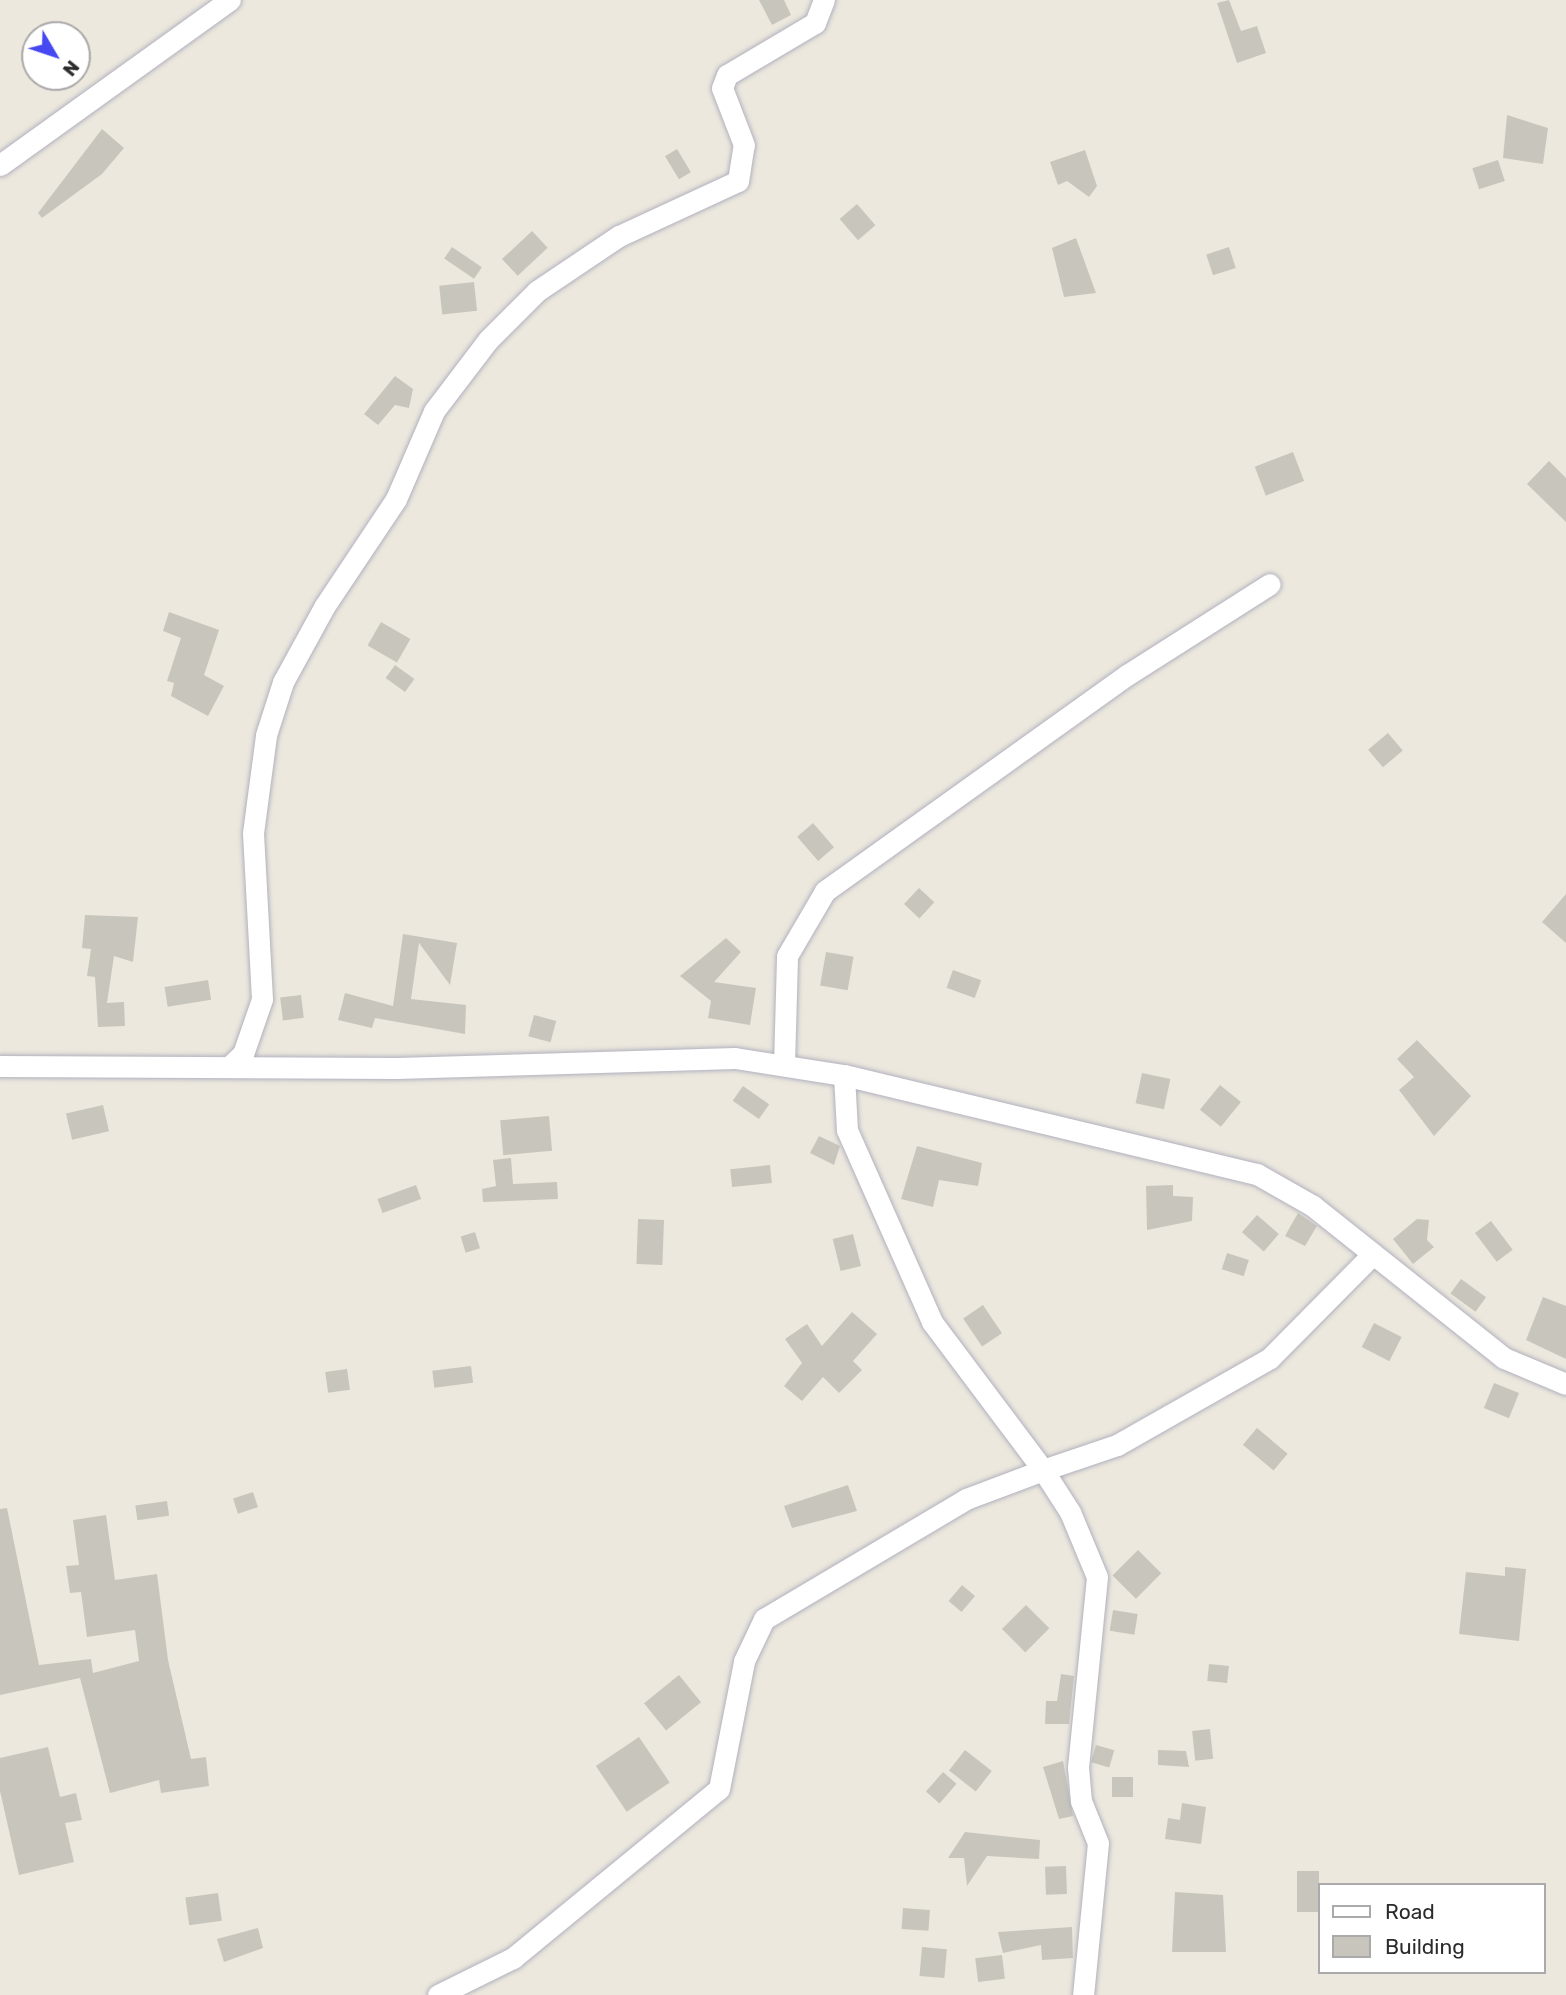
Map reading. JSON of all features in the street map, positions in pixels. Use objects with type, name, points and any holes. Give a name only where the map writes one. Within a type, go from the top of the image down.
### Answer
[{"type":"street","points":[[0,165],[230,0]]},
{"type":"street","points":[[229,1067],[243,1054],[262,999],[253,833],[266,735],[283,682],[324,607],[396,499],[434,411],[488,340],[537,291],[620,236],[738,181],[744,145],[722,88],[727,75],[815,23],[824,0]]},
{"type":"street","points":[[784,1065],[787,956],[825,891],[1127,675],[1270,584]]},
{"type":"street","points":[[0,1066],[229,1067],[736,1058],[844,1074],[1257,1174],[1373,1254],[1504,1358],[1566,1384]]},
{"type":"street","points":[[844,1074],[847,1130],[932,1322],[1043,1470],[1070,1511],[1097,1577],[1078,1767],[1081,1801],[1098,1843],[1083,1995]]},
{"type":"street","points":[[438,1995],[513,1958],[719,1789],[744,1661],[764,1619],[967,1499],[1116,1445],[1270,1358],[1373,1254]]},
{"type":"building","points":[[759,0],[784,0],[791,15],[772,25]]},
{"type":"building","points":[[1229,0],[1241,31],[1257,26],[1266,53],[1237,63],[1217,3]]},
{"type":"building","points":[[1507,115],[1548,128],[1543,164],[1503,158]]},
{"type":"building","points":[[102,129],[124,148],[102,174],[42,218],[38,213]]},
{"type":"building","points":[[677,149],[691,172],[679,179],[665,156]]},
{"type":"building","points":[[1085,150],[1097,186],[1089,197],[1067,181],[1058,185],[1050,162]]},
{"type":"building","points":[[1498,160],[1505,181],[1479,189],[1472,168]]},
{"type":"building","points":[[857,204],[875,225],[858,240],[840,219]]},
{"type":"building","points":[[532,231],[548,248],[518,276],[502,259]]},
{"type":"building","points":[[1076,238],[1096,293],[1064,297],[1052,248]]},
{"type":"building","points":[[452,247],[482,267],[474,279],[444,259]]},
{"type":"building","points":[[1229,247],[1236,268],[1213,275],[1206,254]]},
{"type":"building","points":[[474,282],[477,311],[442,314],[439,286]]},
{"type":"building","points":[[395,376],[413,389],[409,408],[395,405],[378,425],[364,414]]},
{"type":"building","points":[[1293,452],[1304,481],[1266,496],[1255,467]]},
{"type":"building","points":[[1549,461],[1566,478],[1566,522],[1527,484]]},
{"type":"building","points":[[169,612],[219,630],[204,675],[224,686],[208,716],[171,696],[174,683],[167,681],[181,638],[163,631]]},
{"type":"building","points":[[381,622],[410,639],[397,662],[368,645]]},
{"type":"building","points":[[395,665],[414,679],[405,692],[386,678]]},
{"type":"building","points":[[1388,733],[1403,751],[1383,767],[1368,750]]},
{"type":"building","points":[[813,823],[834,847],[818,861],[797,837]]},
{"type":"building","points":[[919,888],[934,902],[919,918],[904,904]]},
{"type":"building","points":[[1566,894],[1566,943],[1542,922]]},
{"type":"building","points":[[85,915],[138,917],[133,962],[114,956],[107,1003],[124,1002],[125,1026],[98,1027],[95,977],[87,976],[91,949],[82,948]]},
{"type":"building","points":[[403,934],[457,943],[450,985],[419,943],[411,999],[466,1005],[465,1034],[375,1018],[372,1028],[338,1020],[345,993],[393,1006]]},
{"type":"building","points":[[726,938],[741,952],[714,982],[756,988],[750,1025],[708,1018],[711,1001],[680,976]]},
{"type":"building","points":[[826,952],[854,957],[848,990],[820,985]]},
{"type":"building","points":[[953,970],[981,980],[975,998],[947,988]]},
{"type":"building","points":[[208,980],[211,1000],[168,1007],[165,987]]},
{"type":"building","points":[[301,995],[304,1018],[283,1020],[280,998]]},
{"type":"building","points":[[534,1015],[556,1021],[551,1042],[528,1036]]},
{"type":"building","points":[[1417,1040],[1471,1096],[1434,1136],[1399,1090],[1414,1077],[1397,1059]]},
{"type":"building","points":[[1142,1073],[1170,1079],[1164,1109],[1136,1103]]},
{"type":"building","points":[[1220,1085],[1241,1102],[1221,1127],[1200,1110]]},
{"type":"building","points":[[743,1086],[769,1104],[759,1119],[733,1101]]},
{"type":"building","points":[[103,1105],[109,1131],[72,1140],[66,1114]]},
{"type":"building","points":[[549,1116],[552,1151],[503,1155],[500,1120]]},
{"type":"building","points":[[819,1136],[840,1146],[834,1165],[810,1153]]},
{"type":"building","points":[[917,1146],[982,1163],[978,1186],[939,1180],[933,1207],[901,1199]]},
{"type":"building","points":[[511,1158],[513,1184],[557,1182],[558,1199],[483,1202],[482,1189],[496,1186],[493,1160]]},
{"type":"building","points":[[770,1165],[772,1183],[732,1187],[730,1169]]},
{"type":"building","points":[[416,1185],[421,1199],[383,1213],[377,1199]]},
{"type":"building","points":[[1173,1185],[1173,1196],[1193,1197],[1192,1221],[1147,1230],[1146,1186]]},
{"type":"building","points":[[1298,1213],[1317,1226],[1305,1246],[1285,1236]]},
{"type":"building","points":[[1257,1215],[1279,1234],[1264,1251],[1242,1232]]},
{"type":"building","points":[[638,1219],[664,1220],[662,1265],[636,1264]]},
{"type":"building","points":[[1417,1219],[1429,1220],[1427,1240],[1434,1247],[1413,1264],[1393,1239]]},
{"type":"building","points":[[1491,1221],[1513,1250],[1497,1262],[1475,1233]]},
{"type":"building","points":[[475,1232],[480,1248],[466,1253],[461,1236]]},
{"type":"building","points":[[853,1234],[861,1266],[841,1271],[833,1239]]},
{"type":"building","points":[[1227,1253],[1249,1260],[1244,1276],[1222,1269]]},
{"type":"building","points":[[1461,1279],[1486,1297],[1475,1312],[1450,1294]]},
{"type":"building","points":[[1543,1297],[1566,1306],[1566,1359],[1526,1340]]},
{"type":"building","points":[[983,1305],[1002,1333],[982,1347],[963,1318]]},
{"type":"building","points":[[852,1312],[877,1334],[853,1361],[862,1370],[839,1393],[823,1377],[802,1401],[784,1386],[802,1363],[785,1339],[807,1324],[822,1346]]},
{"type":"building","points":[[1374,1323],[1402,1337],[1389,1361],[1362,1347]]},
{"type":"building","points":[[471,1366],[473,1383],[434,1388],[432,1371]]},
{"type":"building","points":[[347,1369],[350,1390],[328,1393],[325,1372]]},
{"type":"building","points":[[1494,1383],[1519,1393],[1509,1418],[1484,1408]]},
{"type":"building","points":[[1257,1428],[1288,1454],[1274,1471],[1243,1445]]},
{"type":"building","points":[[848,1485],[857,1511],[792,1528],[784,1506]]},
{"type":"building","points":[[253,1492],[258,1507],[238,1514],[233,1498]]},
{"type":"building","points":[[167,1501],[169,1516],[137,1520],[135,1505]]},
{"type":"building","points":[[7,1508],[39,1665],[91,1659],[93,1673],[139,1661],[135,1630],[87,1637],[81,1592],[70,1593],[66,1566],[79,1565],[73,1520],[106,1515],[115,1580],[157,1574],[168,1660],[191,1759],[206,1757],[209,1786],[161,1793],[159,1780],[110,1793],[80,1678],[0,1695],[0,1509]]},
{"type":"building","points":[[1138,1550],[1161,1573],[1136,1599],[1113,1575]]},
{"type":"building","points":[[1505,1567],[1526,1569],[1519,1641],[1459,1634],[1466,1572],[1505,1576]]},
{"type":"building","points":[[962,1585],[975,1596],[962,1612],[949,1601]]},
{"type":"building","points":[[1026,1605],[1049,1628],[1025,1652],[1002,1629]]},
{"type":"building","points":[[1113,1610],[1138,1614],[1134,1635],[1110,1631]]},
{"type":"building","points":[[1209,1664],[1229,1666],[1227,1683],[1207,1681]]},
{"type":"building","points":[[1061,1674],[1074,1676],[1069,1724],[1045,1724],[1046,1701],[1057,1701]]},
{"type":"building","points":[[679,1675],[701,1702],[666,1731],[644,1703]]},
{"type":"building","points":[[1210,1729],[1213,1759],[1195,1761],[1192,1731]]},
{"type":"building","points":[[639,1737],[670,1783],[627,1812],[596,1766]]},
{"type":"building","points":[[1096,1745],[1114,1750],[1109,1768],[1091,1762]]},
{"type":"building","points":[[48,1747],[60,1797],[76,1793],[82,1820],[65,1823],[74,1862],[19,1875],[0,1791],[0,1758]]},
{"type":"building","points":[[965,1750],[992,1771],[976,1791],[949,1770]]},
{"type":"building","points":[[1158,1750],[1186,1751],[1189,1767],[1158,1765]]},
{"type":"building","points":[[1063,1761],[1073,1816],[1059,1819],[1043,1767]]},
{"type":"building","points":[[943,1772],[957,1784],[940,1803],[926,1792]]},
{"type":"building","points":[[1112,1777],[1133,1777],[1133,1797],[1112,1797]]},
{"type":"building","points":[[1182,1803],[1206,1807],[1201,1844],[1165,1839],[1168,1818],[1180,1820]]},
{"type":"building","points":[[965,1832],[1040,1840],[1039,1859],[987,1856],[967,1886],[964,1858],[948,1858]]},
{"type":"building","points":[[1066,1866],[1067,1894],[1046,1895],[1045,1867]]},
{"type":"building","points":[[1297,1871],[1319,1871],[1318,1912],[1297,1912]]},
{"type":"building","points":[[1175,1892],[1223,1895],[1226,1952],[1172,1952]]},
{"type":"building","points":[[218,1893],[222,1921],[189,1925],[185,1898]]},
{"type":"building","points":[[903,1908],[930,1910],[928,1931],[902,1929]]},
{"type":"building","points":[[1072,1927],[1073,1958],[1042,1960],[1041,1945],[1003,1953],[998,1932]]},
{"type":"building","points":[[258,1928],[263,1948],[224,1962],[217,1939]]},
{"type":"building","points":[[922,1947],[947,1949],[944,1978],[919,1976]]},
{"type":"building","points":[[1002,1955],[1005,1979],[978,1982],[975,1958]]}]
